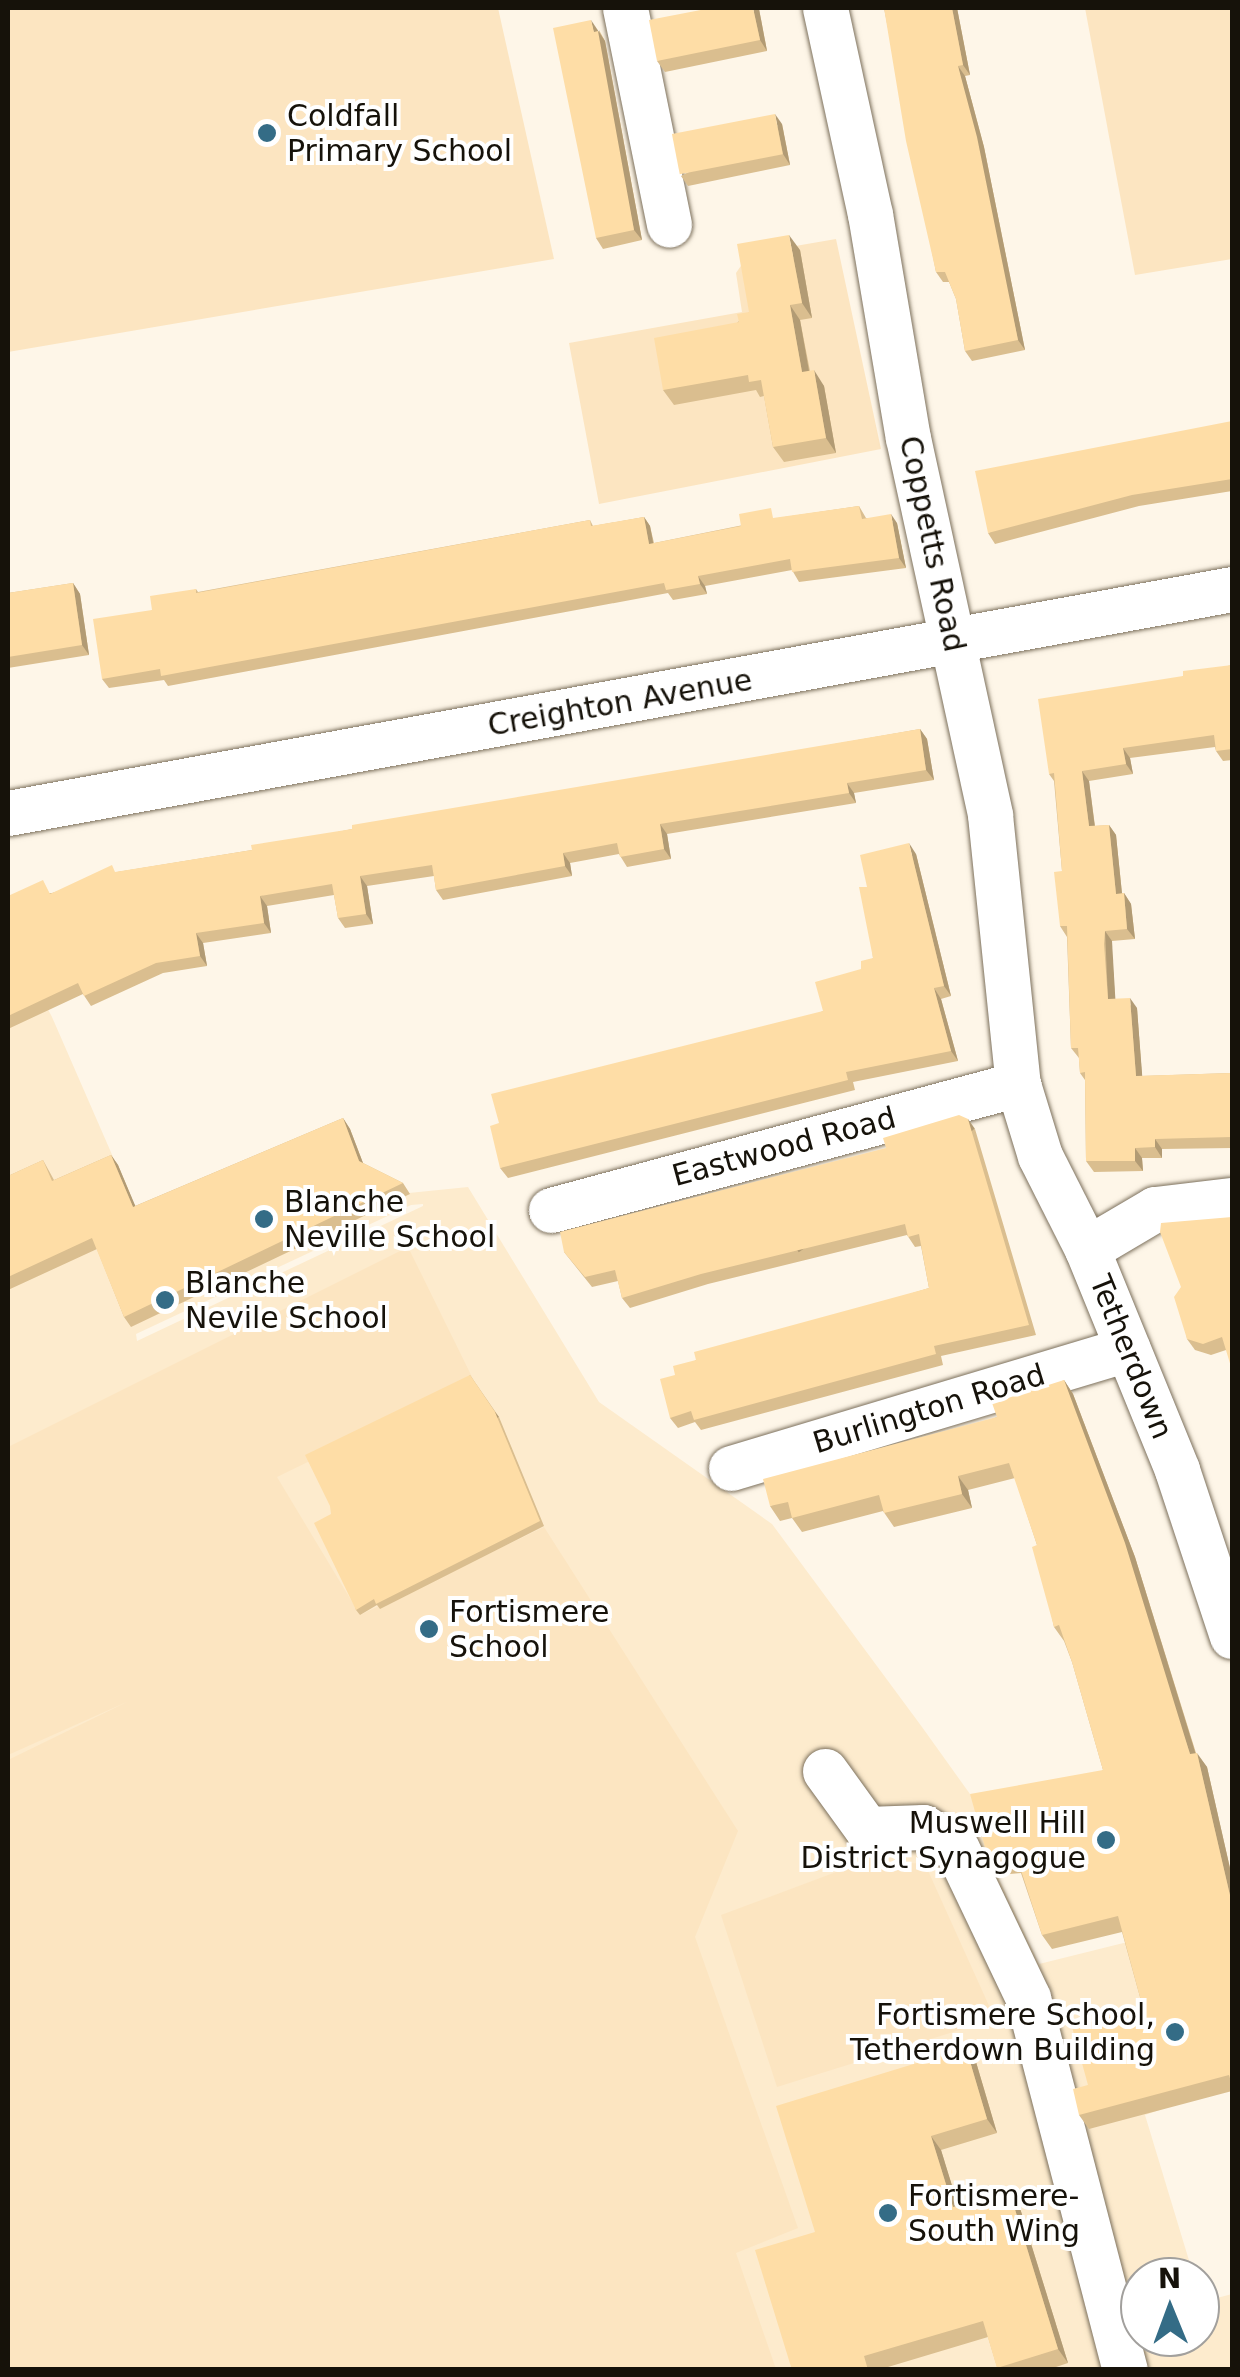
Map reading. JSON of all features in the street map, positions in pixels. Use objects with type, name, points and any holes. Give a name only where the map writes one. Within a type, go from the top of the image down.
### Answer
[{"type":"street","points":[[625,8],[669,225]]},
{"type":"street","name":"Coppetts Road","points":[[825,8],[870,214],[908,438],[990,815],[1018,1084]]},
{"type":"street","name":"Creighton Avenue","points":[[8,813],[1232,589]]},
{"type":"street","name":"Eastwood Road","points":[[551,1210],[1018,1084]]},
{"type":"street","name":"Tetherdown","points":[[1018,1084],[1040,1156],[1087,1249],[1177,1470],[1232,1636]]},
{"type":"street","points":[[1087,1249],[1155,1208],[1232,1200]]},
{"type":"street","name":"Burlington Road","points":[[730,1468],[1128,1349]]},
{"type":"street","points":[[825,1771],[867,1829],[924,1826],[956,1849],[1028,1998],[1125,2370]]},
{"type":"shaded area","name":"Coldfall Primary School","points":[[8,8],[498,8],[554,259],[8,352]]},
{"type":"shaded area","points":[[1085,8],[1232,8],[1232,259],[1135,275]]},
{"type":"shaded area","points":[[836,239],[881,449],[599,504],[569,343],[742,312],[736,273],[749,254]]},
{"type":"shaded area","name":"Fortismere School","points":[[8,933],[52,1017],[144,1228],[168,1205],[350,1129],[366,1171],[409,1193],[468,1187],[599,1402],[772,1524],[922,1727],[980,1808],[997,1875],[1039,1964],[1232,1916],[1232,2085],[1145,2115],[1188,2257],[1120,2257],[1120,2357],[1220,2357],[1220,2297],[1232,2294],[1232,2369],[8,2369]],"holes":[[[423,1204],[137,1341],[136,1334],[411,1205]]]},
{"type":"shaded area","name":"Fortismere School","points":[[408,1247],[474,1381],[277,1477],[360,1615],[544,1527],[738,1831],[695,1937],[798,2228],[736,2253],[776,2369],[8,2369],[8,1760],[129,1701],[8,1755],[8,1447]]},
{"type":"shaded area","points":[[868,1860],[925,1864],[995,2019],[777,2087],[721,1915]]},
{"type":"building","points":[[711,8],[753,8],[760,40],[657,61],[649,20]]},
{"type":"building","points":[[884,8],[952,8],[963,65],[958,66],[977,137],[1018,340],[965,351],[956,299],[945,272],[936,272],[906,141]]},
{"type":"building","points":[[591,20],[594,32],[598,31],[634,230],[596,238],[553,28]]},
{"type":"building","points":[[775,114],[783,154],[680,174],[672,134]]},
{"type":"building","points":[[789,235],[802,303],[790,305],[802,372],[814,370],[826,438],[773,447],[761,380],[749,382],[748,375],[663,390],[654,338],[739,322],[737,314],[749,312],[737,244]]},
{"type":"building","points":[[1232,421],[1232,479],[1132,495],[988,533],[975,471]]},
{"type":"building","points":[[859,506],[862,519],[891,514],[899,558],[792,572],[790,559],[698,576],[700,584],[666,590],[664,583],[161,676],[160,669],[102,679],[93,619],[152,610],[150,596],[196,589],[196,593],[590,520],[591,526],[644,517],[649,544],[741,526],[739,514],[771,508],[773,518]]},
{"type":"building","points":[[73,583],[82,645],[8,657],[8,593]]},
{"type":"building","points":[[1232,665],[1232,749],[1216,751],[1214,735],[1123,748],[1126,764],[1082,771],[1089,826],[1109,825],[1116,894],[1124,893],[1127,929],[1105,931],[1104,944],[1108,999],[1130,998],[1136,1076],[1232,1073],[1232,1137],[1155,1139],[1155,1147],[1135,1148],[1135,1161],[1086,1161],[1085,1072],[1080,1073],[1078,1048],[1071,1048],[1067,926],[1060,926],[1054,872],[1062,871],[1054,773],[1049,774],[1038,699]]},
{"type":"building","points":[[920,729],[926,770],[847,783],[849,793],[660,824],[664,849],[620,857],[617,843],[563,853],[565,866],[436,890],[432,865],[360,876],[366,914],[338,918],[332,884],[260,896],[264,923],[196,933],[200,956],[156,963],[84,996],[78,983],[8,1016],[8,896],[43,880],[50,894],[112,865],[115,872],[252,850],[251,845],[352,829],[352,825]]},
{"type":"building","points":[[909,843],[944,986],[934,988],[951,1051],[846,1072],[848,1080],[500,1168],[490,1126],[499,1123],[491,1094],[823,1011],[815,982],[861,969],[861,961],[873,958],[859,887],[867,887],[860,855]]},
{"type":"building","points":[[959,1115],[968,1119],[1029,1325],[934,1346],[936,1354],[694,1420],[691,1411],[670,1418],[660,1379],[675,1375],[673,1366],[696,1360],[694,1352],[929,1288],[919,1234],[908,1237],[905,1224],[701,1274],[622,1298],[615,1270],[585,1277],[564,1252],[560,1232],[886,1148],[883,1138]]},
{"type":"building","points":[[343,1118],[359,1161],[403,1183],[124,1317],[92,1238],[8,1277],[8,1176],[43,1160],[52,1181],[111,1155],[133,1207]]},
{"type":"building","points":[[1232,1217],[1232,1370],[1222,1337],[1203,1344],[1187,1339],[1174,1297],[1181,1287],[1160,1232],[1161,1223]]},
{"type":"building","points":[[470,1375],[495,1412],[540,1521],[376,1604],[374,1599],[356,1610],[314,1523],[331,1514],[330,1506],[305,1455]]},
{"type":"building","points":[[1064,1380],[1125,1543],[1190,1754],[1197,1753],[1232,1904],[1232,2085],[1229,2075],[1079,2115],[1073,2089],[1088,2085],[1072,2027],[1143,2008],[1118,1916],[1042,1935],[1017,1858],[989,1861],[970,1794],[1103,1770],[1072,1662],[1059,1625],[1054,1627],[1032,1547],[1037,1545],[1009,1463],[958,1476],[962,1494],[884,1513],[879,1495],[792,1518],[788,1502],[770,1506],[763,1479],[997,1417],[992,1403]]},
{"type":"building","name":"Fortismere- South Wing","points":[[966,2048],[987,2119],[931,2136],[953,2207],[1009,2190],[1058,2349],[997,2368],[983,2321],[864,2356],[868,2370],[792,2370],[755,2250],[815,2232],[776,2106]]},
{"type":"place","name":"Coldfall Primary School","points":[[267,133]]},
{"type":"place","name":"Blanche Neville School","points":[[264,1219]]},
{"type":"place","name":"Blanche Nevile School","points":[[165,1300]]},
{"type":"place","name":"Fortismere School","points":[[429,1629]]},
{"type":"place","name":"Muswell Hill District Synagogue","points":[[1106,1840]]},
{"type":"place","name":"Fortismere School, Tetherdown Building","points":[[1175,2032]]},
{"type":"place","name":"Fortismere- South Wing","points":[[888,2213]]}]
